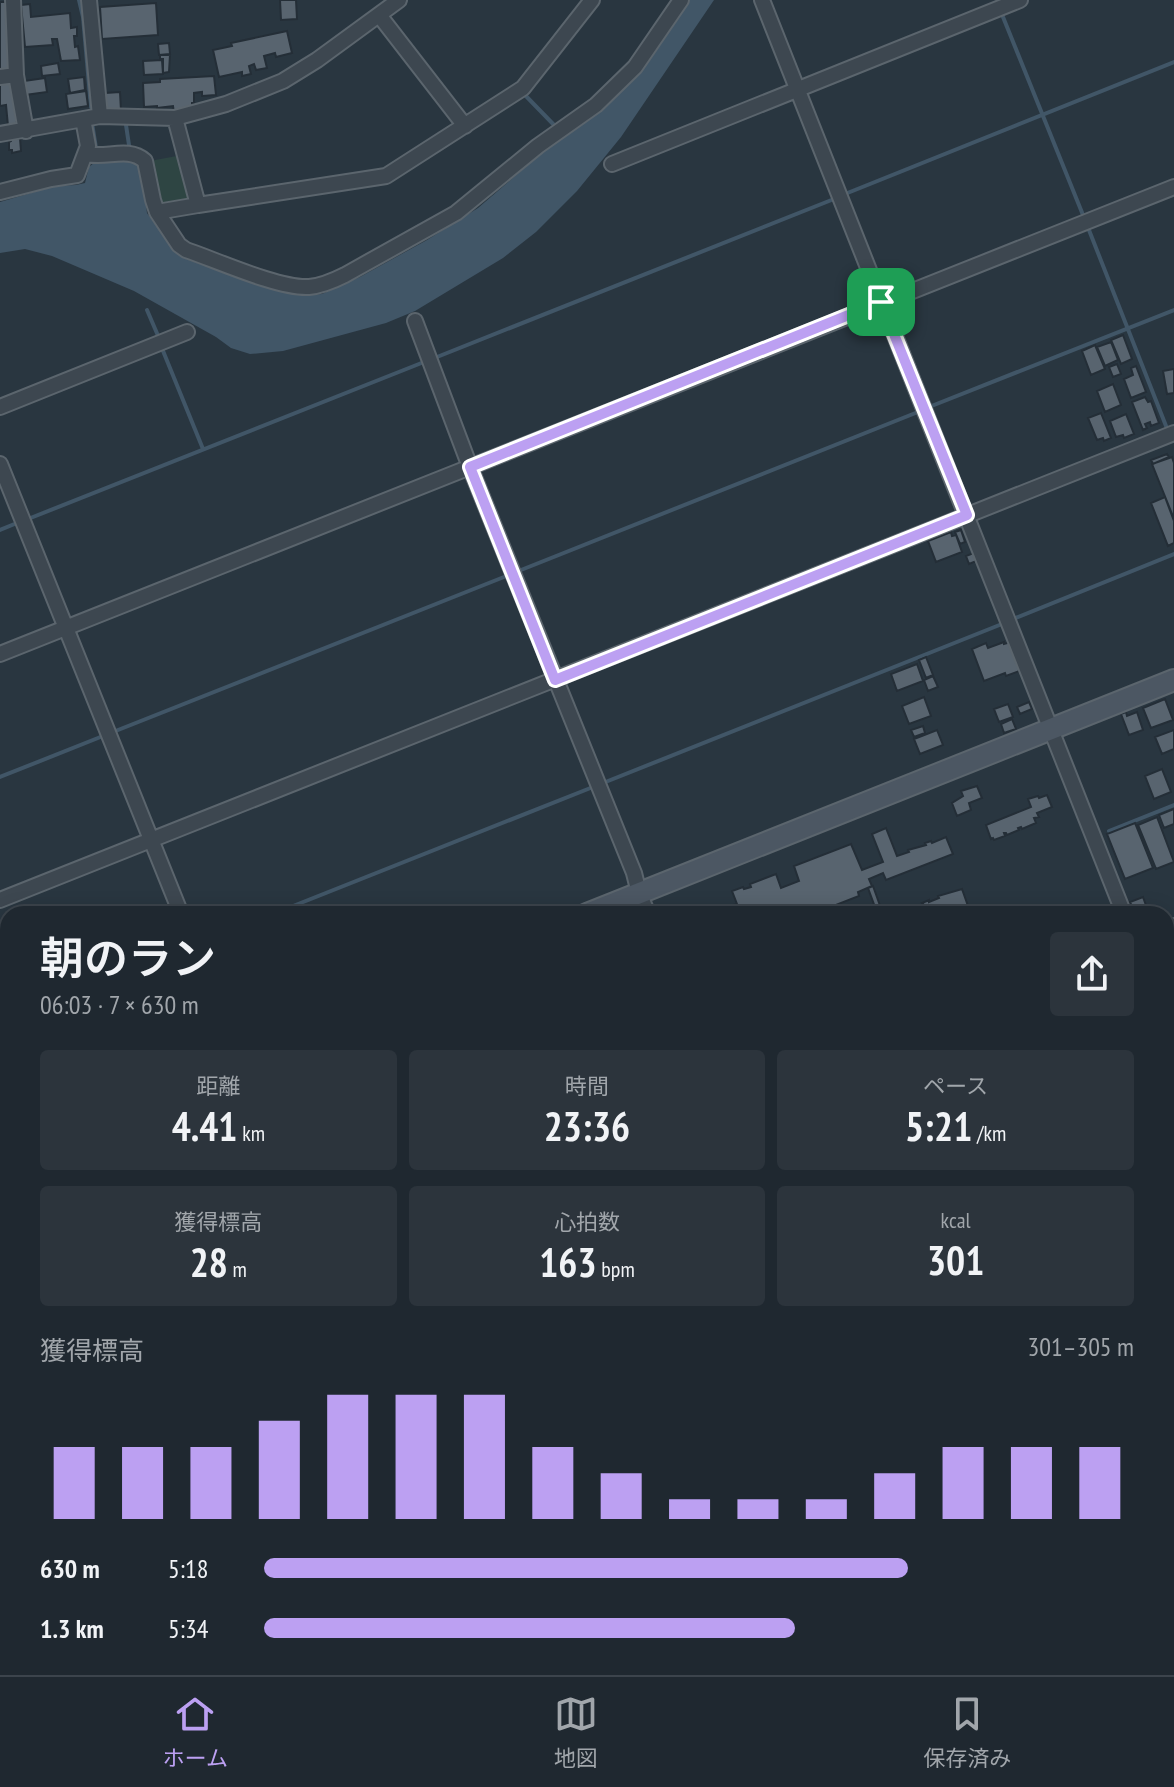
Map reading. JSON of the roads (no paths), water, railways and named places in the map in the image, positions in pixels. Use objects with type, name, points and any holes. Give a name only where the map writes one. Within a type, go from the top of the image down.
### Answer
[{"type":"street","points":[[13,0],[16,75],[26,131]]},
{"type":"street","points":[[89,0],[100,116]]},
{"type":"street","points":[[0,134],[100,116],[175,118],[226,104],[283,81],[399,0]]},
{"type":"street","points":[[157,212],[386,176],[523,88],[592,0]]},
{"type":"street","points":[[87,154],[129,153],[142,158],[157,212],[179,245],[186,250],[272,281],[306,287],[326,284],[456,213],[538,146],[596,105],[635,67],[681,0]]},
{"type":"street","points":[[762,0],[1121,906]]},
{"type":"street","points":[[612,164],[1020,0]]},
{"type":"street","points":[[379,15],[465,126]]},
{"type":"street","points":[[0,77],[16,75]]},
{"type":"street","points":[[175,118],[198,205]]},
{"type":"street","points":[[0,192],[77,175],[88,146],[83,119]]},
{"type":"street","points":[[0,654],[1174,187]]},
{"type":"street","points":[[415,321],[645,906]]},
{"type":"street","points":[[0,407],[187,332]]},
{"type":"street","points":[[0,900],[1174,433]]},
{"type":"street","points":[[0,464],[178,906]]},
{"type":"street","points":[[607,906],[1174,680]]},
{"type":"water","points":[[690,0],[714,0],[621,137],[577,191],[536,232],[503,258],[415,311],[386,323],[283,351],[250,354],[231,348],[134,291],[52,256],[25,249],[0,253],[0,202],[55,186],[85,183],[89,167],[95,162],[131,159],[141,167],[147,213],[175,252],[253,283],[305,295],[322,294],[360,277],[478,208],[550,146],[606,104],[647,63]]},
{"type":"waterway","points":[[79,0],[91,107]]},
{"type":"waterway","points":[[1001,12],[1083,215]]},
{"type":"waterway","points":[[845,194],[1174,62]]},
{"type":"waterway","points":[[523,93],[555,126]]},
{"type":"waterway","points":[[92,123],[96,148]]},
{"type":"waterway","points":[[126,125],[129,145]]},
{"type":"waterway","points":[[432,359],[834,199]]},
{"type":"waterway","points":[[1087,225],[1168,431]]},
{"type":"waterway","points":[[147,310],[159,338]]},
{"type":"waterway","points":[[929,407],[1174,310]]},
{"type":"waterway","points":[[161,346],[203,449]]},
{"type":"waterway","points":[[28,519],[424,362]]},
{"type":"waterway","points":[[516,572],[918,412]]},
{"type":"waterway","points":[[0,530],[17,523]]},
{"type":"waterway","points":[[1013,619],[1174,554]]},
{"type":"waterway","points":[[113,732],[509,575]]},
{"type":"waterway","points":[[603,783],[1002,624]]},
{"type":"waterway","points":[[0,777],[103,736]]},
{"type":"waterway","points":[[293,906],[593,787]]},
{"type":"waterway","points":[[1109,831],[1174,805]]}]
